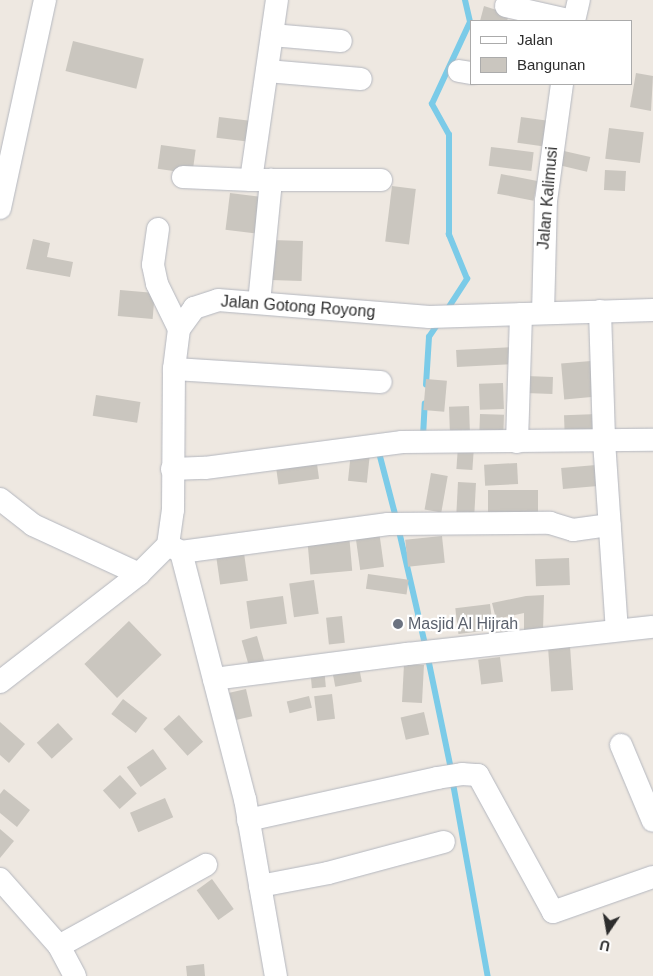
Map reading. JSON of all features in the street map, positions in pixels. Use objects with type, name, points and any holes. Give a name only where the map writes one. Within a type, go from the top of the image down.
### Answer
[{"type":"street","points":[[0,208],[6,154],[45,0]]},
{"type":"street","points":[[259,303],[261,180],[267,71],[277,0]]},
{"type":"street","points":[[573,20],[579,0]]},
{"type":"street","points":[[506,6],[569,20]]},
{"type":"street","points":[[272,35],[342,41]]},
{"type":"street","points":[[267,71],[361,79]]},
{"type":"street","name":"Jalan Kalimusi","points":[[517,442],[546,201],[555,85]]},
{"type":"street","points":[[183,177],[261,180],[381,180]]},
{"type":"street","points":[[158,229],[153,265],[157,284],[179,329]]},
{"type":"street","name":"Jalan Gotong Royong","points":[[174,548],[172,469],[174,369],[179,329],[187,314],[203,303],[218,300],[439,317],[653,310]]},
{"type":"street","points":[[600,311],[604,441],[617,630]]},
{"type":"street","points":[[174,369],[381,382]]},
{"type":"street","points":[[172,469],[205,468],[402,442],[653,440]]},
{"type":"street","points":[[0,499],[33,525],[139,574]]},
{"type":"street","points":[[0,682],[174,548],[395,524],[550,523],[573,530],[610,526]]},
{"type":"street","points":[[174,548],[214,679],[248,820],[276,976]]},
{"type":"street","points":[[214,679],[407,654],[653,627]]},
{"type":"street","points":[[621,745],[653,821]]},
{"type":"street","points":[[248,820],[437,778],[462,774],[478,775],[552,912],[653,877]]},
{"type":"street","points":[[260,886],[328,873],[444,842]]},
{"type":"street","points":[[59,946],[206,865]]},
{"type":"street","points":[[0,879],[59,946],[75,976]]},
{"type":"building","points":[[484,6],[509,14],[507,20],[480,20]]},
{"type":"building","points":[[73,41],[144,59],[136,89],[66,71]]},
{"type":"building","points":[[636,73],[653,76],[651,111],[630,107]]},
{"type":"building","points":[[219,117],[250,121],[247,142],[216,138]]},
{"type":"building","points":[[521,117],[550,121],[546,147],[517,143]]},
{"type":"building","points":[[609,128],[644,132],[640,163],[605,159]]},
{"type":"building","points":[[161,145],[196,150],[192,174],[158,169]]},
{"type":"building","points":[[491,147],[534,152],[531,171],[489,166]]},
{"type":"building","points":[[564,151],[590,157],[587,172],[561,166]]},
{"type":"building","points":[[605,170],[626,171],[625,191],[604,190]]},
{"type":"building","points":[[501,174],[537,181],[534,201],[497,194]]},
{"type":"building","points":[[392,186],[416,189],[409,245],[385,242]]},
{"type":"building","points":[[230,193],[262,197],[257,234],[225,230]]},
{"type":"building","points":[[33,239],[50,243],[47,257],[73,262],[70,277],[26,269]]},
{"type":"building","points":[[272,240],[303,241],[302,281],[271,280]]},
{"type":"building","points":[[120,290],[155,293],[153,319],[118,316]]},
{"type":"building","points":[[514,347],[515,364],[457,367],[456,350]]},
{"type":"building","points":[[591,361],[594,397],[564,399],[561,364]]},
{"type":"building","points":[[526,376],[553,377],[552,394],[525,393]]},
{"type":"building","points":[[426,379],[447,381],[444,412],[423,410]]},
{"type":"building","points":[[503,383],[504,409],[480,410],[479,384]]},
{"type":"building","points":[[96,395],[140,402],[137,423],[93,416]]},
{"type":"building","points":[[469,406],[470,438],[450,439],[449,407]]},
{"type":"building","points":[[480,414],[504,415],[503,432],[479,431]]},
{"type":"building","points":[[598,414],[599,438],[565,439],[564,415]]},
{"type":"building","points":[[458,446],[474,447],[472,470],[456,469]]},
{"type":"building","points":[[351,452],[370,454],[367,483],[348,481]]},
{"type":"building","points":[[316,457],[319,479],[278,484],[275,463]]},
{"type":"building","points":[[517,463],[518,484],[485,486],[484,465]]},
{"type":"building","points":[[596,465],[598,486],[563,489],[561,468]]},
{"type":"building","points":[[431,473],[448,476],[441,512],[425,509]]},
{"type":"building","points":[[458,482],[476,483],[474,513],[456,512]]},
{"type":"building","points":[[488,490],[538,490],[538,516],[488,516]]},
{"type":"building","points":[[379,531],[384,567],[360,570],[355,534]]},
{"type":"building","points":[[349,534],[352,571],[310,575],[307,538]]},
{"type":"building","points":[[442,536],[445,563],[408,567],[405,540]]},
{"type":"building","points":[[244,553],[248,581],[220,585],[216,557]]},
{"type":"building","points":[[569,558],[570,585],[536,586],[535,559]]},
{"type":"building","points":[[368,574],[409,580],[407,595],[366,589]]},
{"type":"building","points":[[314,580],[319,614],[294,617],[289,583]]},
{"type":"building","points":[[544,595],[543,631],[524,630],[524,613],[496,619],[492,603],[526,596]]},
{"type":"building","points":[[283,596],[287,624],[250,629],[246,601]]},
{"type":"building","points":[[490,604],[493,630],[458,634],[455,608]]},
{"type":"building","points":[[342,616],[345,643],[329,645],[326,618]]},
{"type":"building","points":[[129,621],[162,655],[117,698],[84,664]]},
{"type":"building","points":[[257,636],[264,661],[249,665],[242,640]]},
{"type":"building","points":[[570,646],[573,690],[551,691],[548,648]]},
{"type":"building","points":[[500,657],[503,682],[481,684],[478,660]]},
{"type":"building","points":[[358,662],[362,682],[335,687],[331,667]]},
{"type":"building","points":[[404,664],[424,665],[422,703],[402,702]]},
{"type":"building","points":[[324,666],[326,687],[312,688],[310,667]]},
{"type":"building","points":[[246,689],[252,716],[236,720],[229,693]]},
{"type":"building","points":[[332,694],[335,719],[317,721],[314,696]]},
{"type":"building","points":[[309,696],[312,708],[290,713],[287,702]]},
{"type":"building","points":[[123,699],[147,718],[136,733],[111,714]]},
{"type":"building","points":[[424,712],[429,734],[406,740],[401,717]]},
{"type":"building","points":[[179,715],[203,742],[187,756],[163,729]]},
{"type":"building","points":[[0,722],[25,744],[9,763],[0,755]]},
{"type":"building","points":[[58,723],[73,739],[52,759],[37,743]]},
{"type":"building","points":[[153,749],[167,769],[141,787],[127,767]]},
{"type":"building","points":[[120,775],[137,794],[120,809],[103,790]]},
{"type":"building","points":[[4,789],[30,810],[17,827],[0,813],[0,794]]},
{"type":"building","points":[[165,798],[173,817],[138,832],[130,813]]},
{"type":"building","points":[[0,829],[14,841],[0,858]]},
{"type":"building","points":[[212,879],[234,909],[218,920],[197,890]]},
{"type":"building","points":[[204,964],[205,976],[187,976],[186,966]]},
{"type":"waterway","points":[[447,310],[467,279],[449,235],[449,135],[432,104],[470,22],[465,0]]},
{"type":"waterway","points":[[426,385],[429,337],[439,322]]},
{"type":"waterway","points":[[423,437],[425,404]]},
{"type":"waterway","points":[[381,451],[379,451],[397,520]]},
{"type":"waterway","points":[[399,529],[426,647]]},
{"type":"waterway","points":[[428,656],[452,772]]},
{"type":"waterway","points":[[453,781],[488,976]]},
{"type":"place","name":"Masjid Al Hijrah","points":[[398,624]]}]
